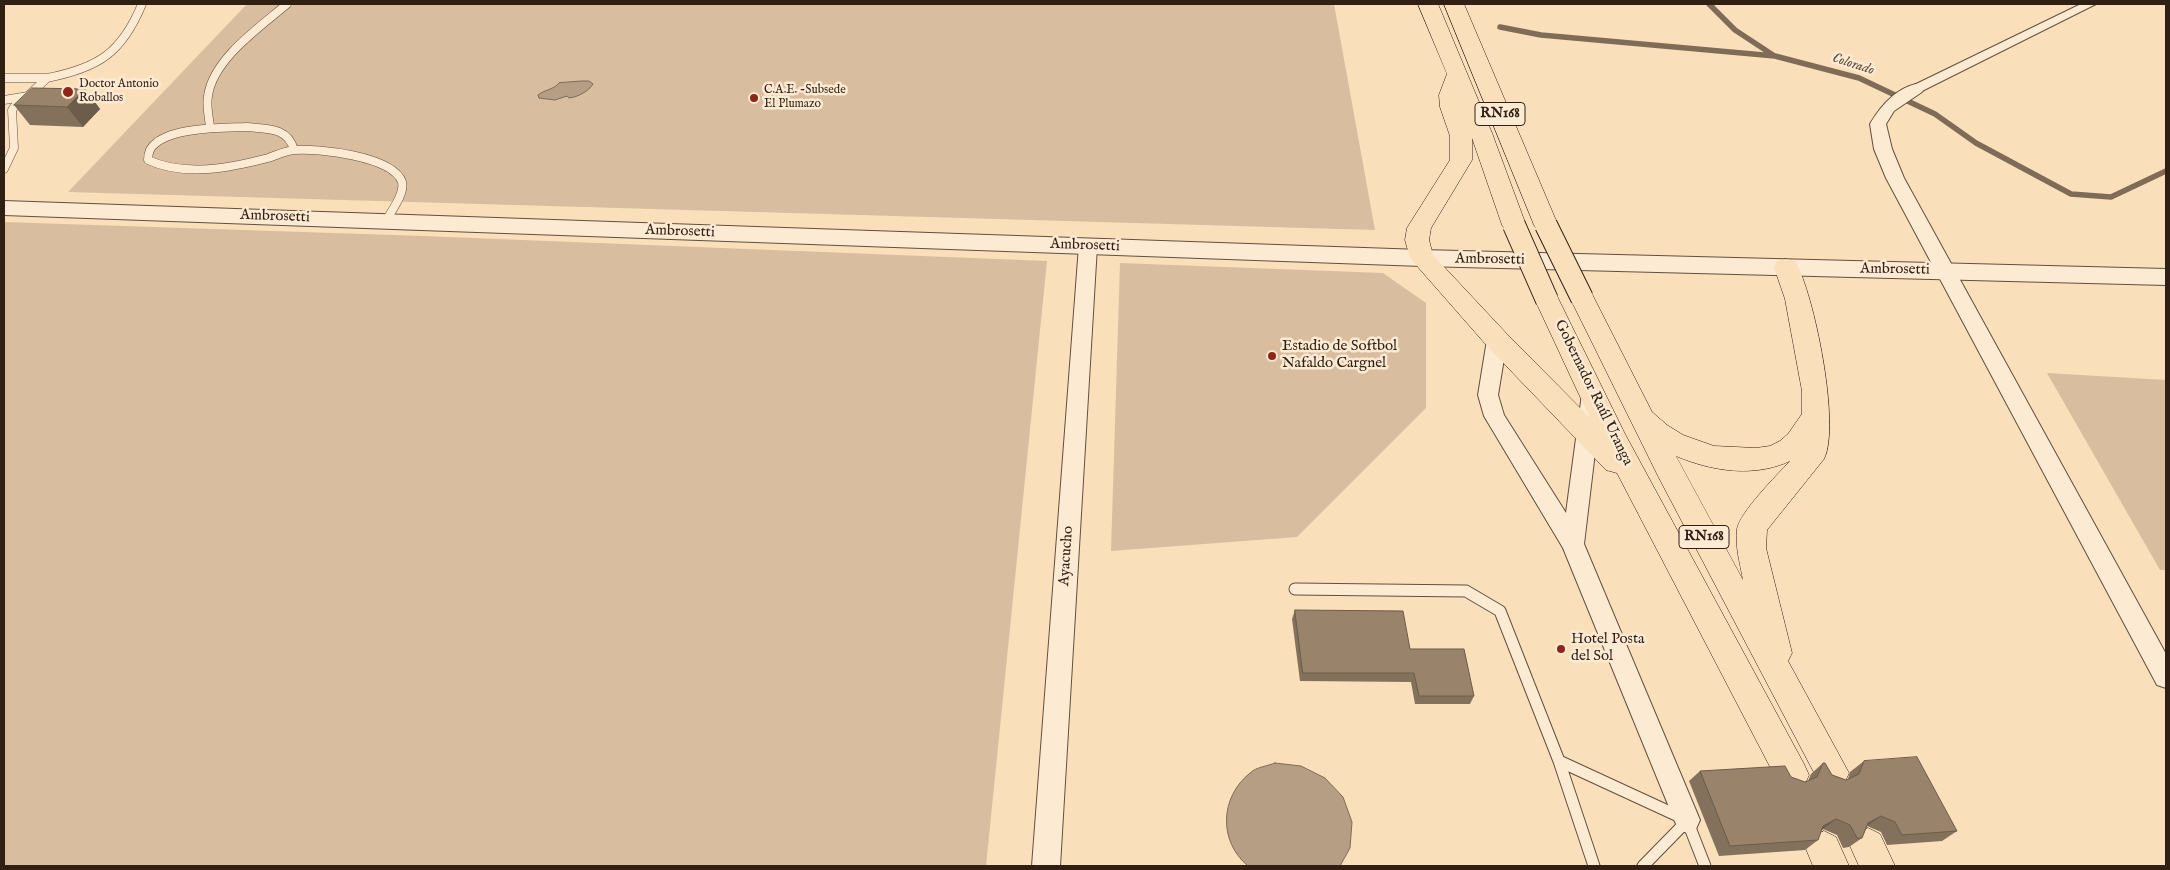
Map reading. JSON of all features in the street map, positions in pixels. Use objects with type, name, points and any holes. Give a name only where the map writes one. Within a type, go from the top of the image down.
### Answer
[{"type":"highway","name":"Gobernador Raúl Uranga","points":[[1415,4],[1438,28],[1514,225],[1592,394],[1638,485],[1792,775]]},
{"type":"highway","points":[[1428,4],[1438,28]]},
{"type":"highway","name":"Gobernador Raúl Uranga","points":[[1454,4],[1546,225],[1623,384],[1718,564],[1832,773]]},
{"type":"highway","points":[[1472,4],[1473,48]]},
{"type":"highway","points":[[1457,74],[1450,95],[1451,106],[1461,136],[1461,160],[1419,228],[1417,240],[1422,258],[1497,340],[1638,485]]},
{"type":"highway","points":[[1782,679],[1768,610],[1751,548],[1752,527],[1770,502],[1814,451],[1817,411],[1815,391],[1797,299],[1786,268]]},
{"type":"highway","points":[[1623,384],[1651,427],[1681,445],[1714,457],[1744,460],[1770,458],[1790,449],[1803,436],[1817,411]]},
{"type":"street","points":[[2090,4],[1916,89],[1888,108],[1878,124],[1883,149],[1895,178],[2166,677]]},
{"type":"street","name":"Ambrosetti","points":[[4,208],[1422,258],[2166,277]]},
{"type":"street","name":"Ayacucho","points":[[1046,866],[1088,246]]},
{"type":"street","points":[[1497,340],[1488,395],[1494,416],[1573,544],[1687,820]]},
{"type":"street","points":[[1573,544],[1592,394]]},
{"type":"lane","points":[[4,78],[47,78],[81,72],[100,63],[136,22],[142,4]]},
{"type":"lane","points":[[210,127],[207,103],[211,85],[222,66],[247,37],[287,4]]},
{"type":"lane","points":[[4,100],[19,100],[30,97],[47,78]]},
{"type":"lane","points":[[4,169],[7,158],[14,148],[12,110],[19,100]]},
{"type":"lane","points":[[294,150],[290,139],[284,134],[262,129],[210,127],[170,135],[157,141],[151,148],[148,160],[154,164],[169,168],[215,168],[258,160],[294,150],[326,151],[392,169],[402,183],[401,192],[386,222]]},
{"type":"lane","points":[[1295,589],[1466,591],[1500,611],[1559,762],[1594,866]]},
{"type":"lane","points":[[1559,762],[1687,820],[1705,866]]},
{"type":"lane","points":[[1643,866],[1687,820]]},
{"type":"shaded area","name":"C.A.E. -Subsede El Plumazo","points":[[247,4],[1334,4],[1375,230],[68,192]]},
{"type":"shaded area","points":[[589,81],[593,84],[586,91],[576,96],[569,98],[567,96],[555,100],[539,98],[538,95],[559,83]]},
{"type":"shaded area","points":[[4,222],[423,236],[1047,261],[986,866],[4,866]]},
{"type":"shaded area","name":"Estadio de Softbol Nafaldo Cargnel","points":[[1120,263],[1383,273],[1426,303],[1426,408],[1297,537],[1111,551]]},
{"type":"shaded area","points":[[2047,373],[2166,380],[2166,570],[2160,570]]},
{"type":"shaded area","points":[[1275,763],[1301,766],[1325,778],[1343,797],[1352,822],[1350,848],[1340,866],[1248,866],[1238,856],[1231,844],[1228,832],[1226,819],[1228,806],[1240,783],[1253,771]]},
{"type":"building","points":[[32,88],[85,89],[67,107],[14,105]]},
{"type":"building","points":[[1295,610],[1403,611],[1410,649],[1464,649],[1474,696],[1419,696],[1414,673],[1303,673]]},
{"type":"building","points":[[1917,757],[1957,831],[1902,835],[1895,822],[1881,816],[1868,823],[1862,838],[1857,838],[1850,825],[1836,819],[1823,826],[1818,840],[1730,846],[1700,771],[1785,766],[1791,777],[1805,782],[1817,777],[1823,763],[1825,763],[1832,775],[1846,780],[1859,774],[1864,761]]},
{"type":"waterway","points":[[1709,4],[1735,30],[1773,55]]},
{"type":"waterway","name":"Colorado","points":[[1500,27],[1541,35],[1775,56],[1859,78],[1935,114],[1976,143],[2071,194],[2111,197],[2166,171]]},
{"type":"place","name":"Doctor Antonio Roballos","points":[[68,92]]},
{"type":"place","name":"C.A.E. -Subsede El Plumazo","points":[[754,98]]},
{"type":"place","name":"Estadio de Softbol Nafaldo Cargnel","points":[[1272,356]]},
{"type":"place","name":"Hotel Posta del Sol","points":[[1561,649]]}]
